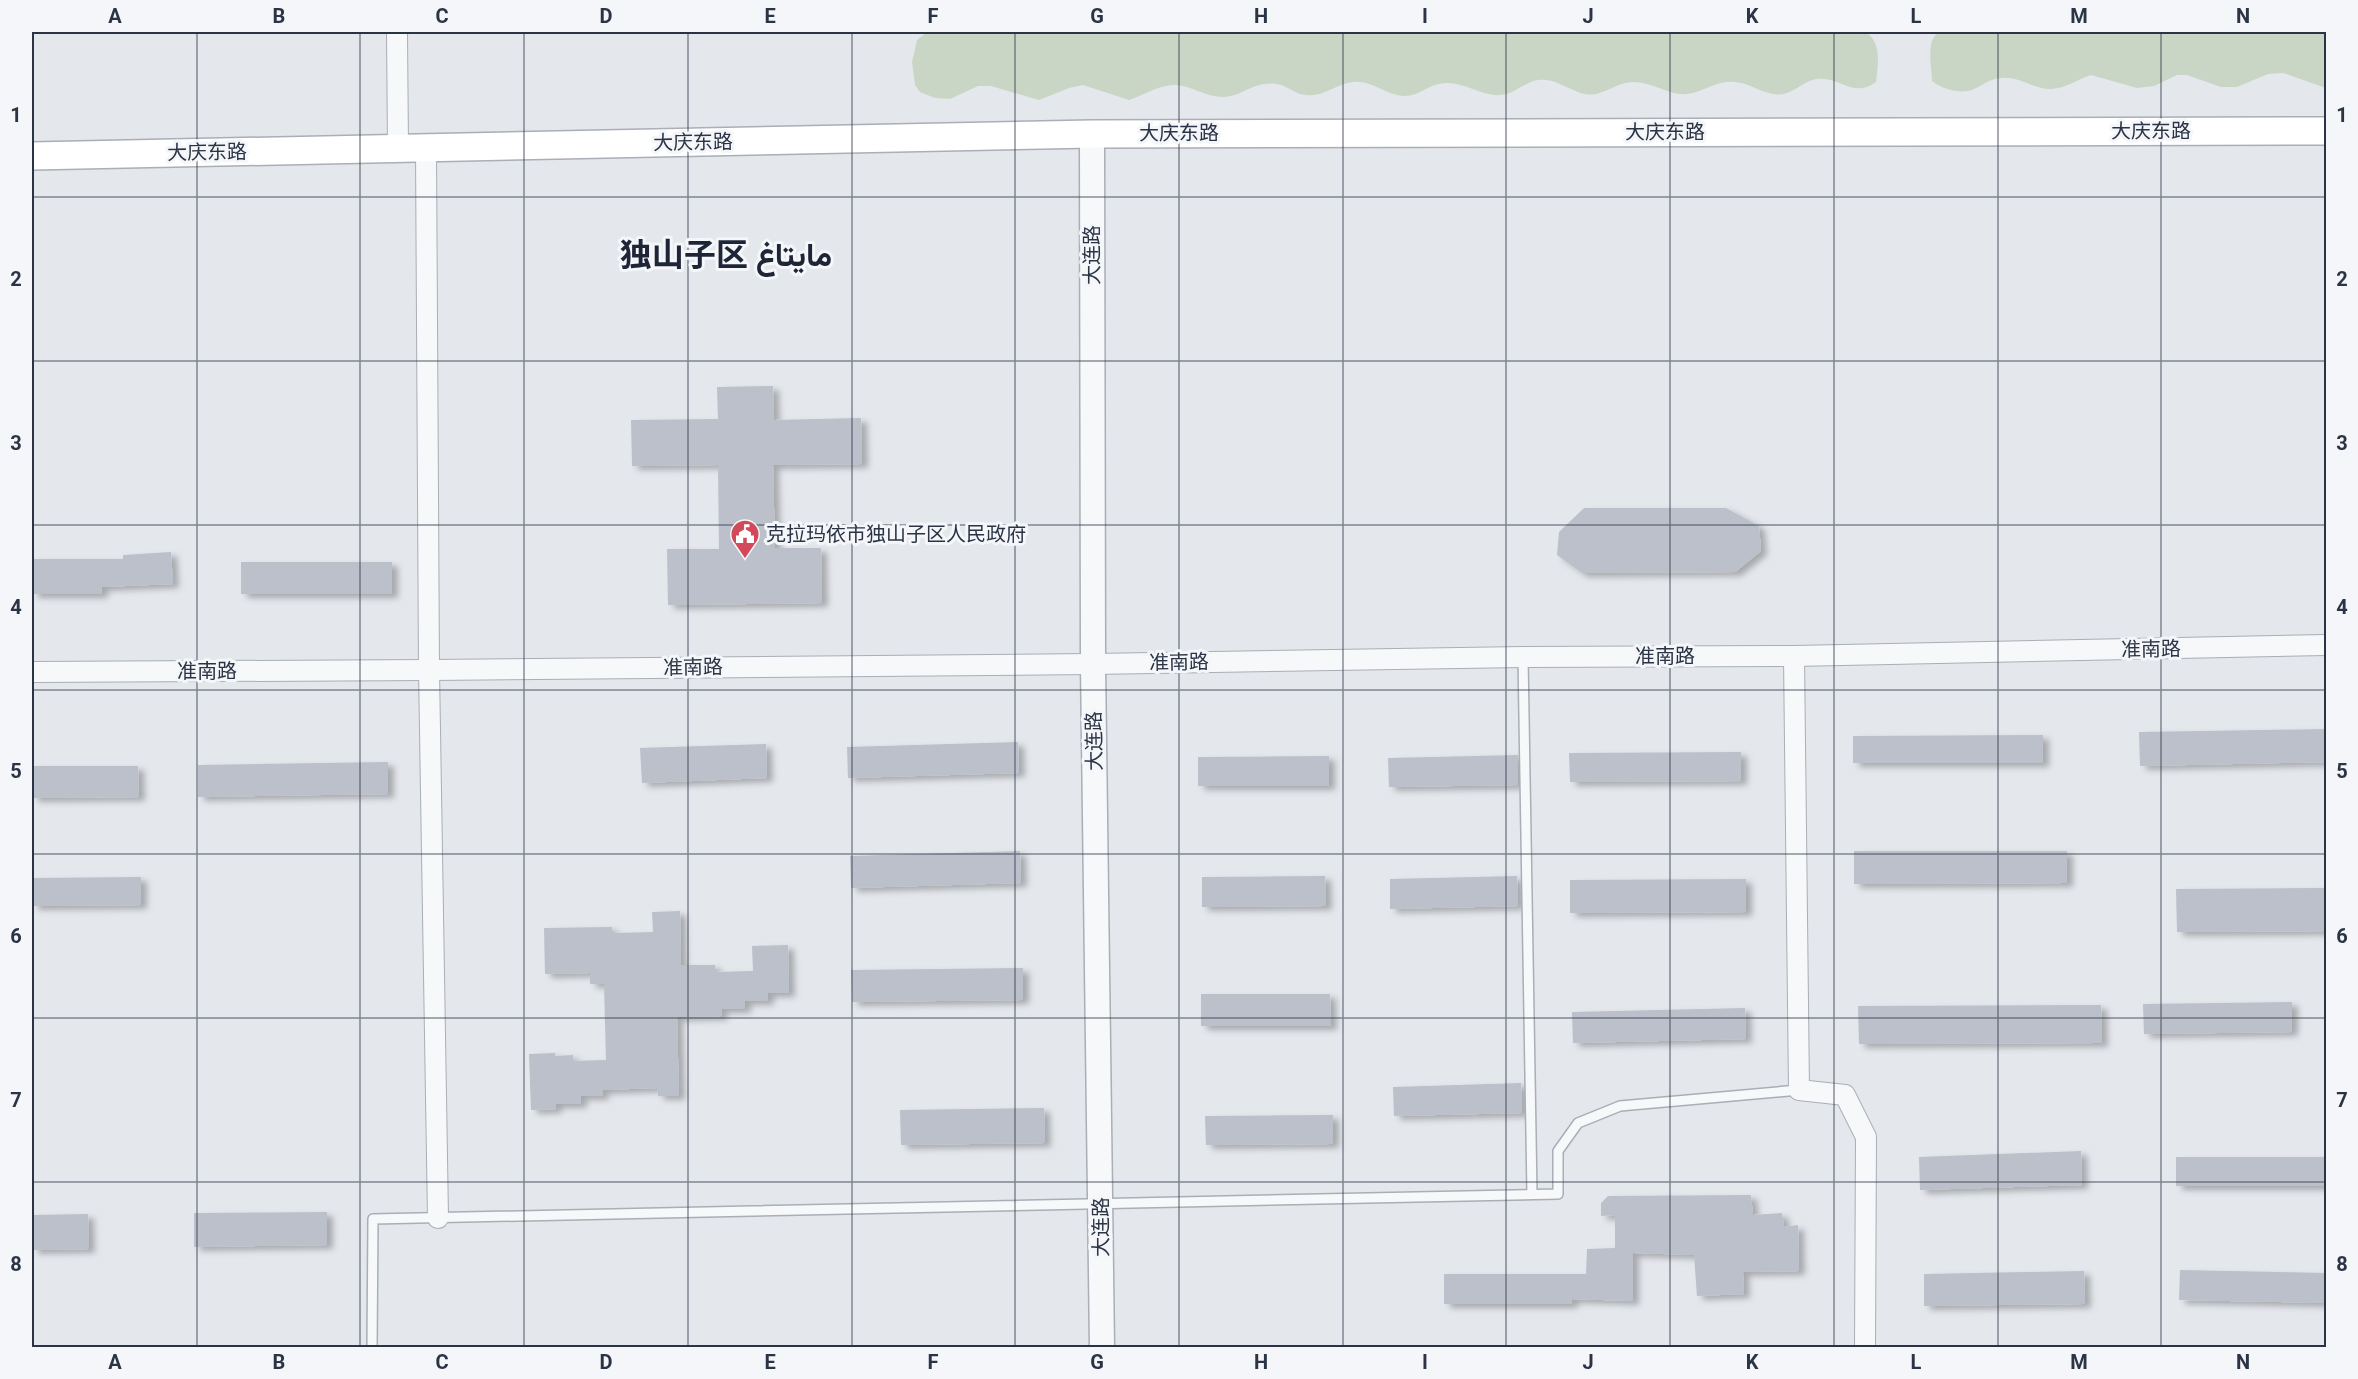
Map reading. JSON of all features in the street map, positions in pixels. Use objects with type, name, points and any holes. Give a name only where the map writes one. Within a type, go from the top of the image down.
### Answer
[{"type":"main road","name":"大庆东路","points":[[32,156],[1092,134],[2326,131]]},
{"type":"street","points":[[398,32],[398,148]]},
{"type":"street","name":"大连路","points":[[1092,134],[1093,664],[1102,1347]]},
{"type":"street","points":[[426,148],[429,670],[438,1218]]},
{"type":"street","name":"准南路","points":[[32,672],[1794,656],[2326,645]]},
{"type":"street","points":[[1794,656],[1799,1090],[1845,1095],[1866,1137],[1865,1347]]},
{"type":"lane","points":[[1523,657],[1532,1194]]},
{"type":"lane","points":[[372,1347],[373,1219],[1558,1194],[1558,1151],[1578,1123],[1620,1106],[1799,1090]]},
{"type":"green space","points":[[927,32],[1865,32],[1874,41],[1878,61],[1876,82],[1868,87],[1853,88],[1825,79],[1816,79],[1783,94],[1765,92],[1741,83],[1728,82],[1693,93],[1680,94],[1648,84],[1628,82],[1601,93],[1589,94],[1581,93],[1554,81],[1539,80],[1501,95],[1447,83],[1405,96],[1392,94],[1367,83],[1353,82],[1312,95],[1302,95],[1281,85],[1269,84],[1225,97],[1170,85],[1129,100],[1083,85],[1039,100],[991,86],[978,86],[950,99],[935,98],[920,92],[915,85],[912,62],[917,40]]},
{"type":"green space","points":[[1939,32],[2326,32],[2326,88],[2283,73],[2268,74],[2237,87],[2221,87],[2187,75],[2177,75],[2154,86],[2137,88],[2091,75],[2052,89],[2045,89],[2015,79],[2002,78],[1972,90],[1957,91],[1932,81],[1932,41]]},
{"type":"building","points":[[773,386],[774,420],[861,418],[862,464],[773,465],[775,548],[821,548],[822,603],[668,605],[667,549],[719,549],[718,465],[632,466],[631,420],[718,419],[717,387]]},
{"type":"building","points":[[1584,508],[1726,508],[1759,526],[1761,551],[1735,572],[1582,573],[1557,555],[1559,532]]},
{"type":"building","points":[[171,552],[173,584],[102,587],[102,594],[32,594],[32,559],[123,559],[123,555]]},
{"type":"building","points":[[241,562],[392,562],[392,594],[241,594]]},
{"type":"building","points":[[2326,729],[2326,762],[2140,766],[2139,732]]},
{"type":"building","points":[[2043,735],[2043,763],[1853,763],[1853,736]]},
{"type":"building","points":[[1018,742],[1019,773],[848,778],[847,747]]},
{"type":"building","points":[[766,744],[767,778],[642,783],[640,748]]},
{"type":"building","points":[[1741,752],[1741,781],[1570,782],[1569,753]]},
{"type":"building","points":[[1518,755],[1518,785],[1389,787],[1388,758]]},
{"type":"building","points":[[1329,756],[1329,786],[1198,786],[1198,757]]},
{"type":"building","points":[[388,762],[388,794],[198,797],[198,765]]},
{"type":"building","points":[[32,766],[138,766],[139,797],[32,798]]},
{"type":"building","points":[[1020,851],[1021,883],[851,888],[850,856]]},
{"type":"building","points":[[1854,851],[2067,851],[2067,883],[1854,884]]},
{"type":"building","points":[[1325,876],[1326,906],[1202,907],[1202,877]]},
{"type":"building","points":[[1517,876],[1518,906],[1390,909],[1390,879]]},
{"type":"building","points":[[141,877],[141,905],[32,906],[32,878]]},
{"type":"building","points":[[1746,879],[1746,912],[1570,913],[1570,880]]},
{"type":"building","points":[[2326,888],[2326,931],[2177,932],[2176,889]]},
{"type":"building","points":[[680,911],[681,965],[715,965],[715,972],[753,971],[752,946],[788,945],[789,993],[768,993],[768,1001],[745,1001],[745,1009],[721,1009],[722,1016],[677,1017],[679,1096],[658,1096],[657,1088],[602,1090],[603,1096],[581,1096],[581,1104],[556,1104],[556,1109],[531,1110],[529,1054],[573,1055],[573,1061],[606,1060],[604,984],[590,984],[590,973],[545,974],[544,928],[612,927],[613,933],[653,932],[652,912]]},
{"type":"building","points":[[1023,968],[1023,1000],[852,1002],[851,970]]},
{"type":"building","points":[[1201,994],[1330,994],[1331,1026],[1201,1026]]},
{"type":"building","points":[[2292,1002],[2292,1032],[2144,1034],[2143,1004]]},
{"type":"building","points":[[2101,1005],[2102,1043],[1859,1044],[1858,1006]]},
{"type":"building","points":[[1745,1008],[1746,1039],[1573,1043],[1572,1012]]},
{"type":"building","points":[[1521,1083],[1522,1113],[1394,1116],[1393,1087]]},
{"type":"building","points":[[1044,1108],[1045,1143],[901,1145],[900,1110]]},
{"type":"building","points":[[1333,1115],[1333,1144],[1206,1145],[1205,1116]]},
{"type":"building","points":[[2081,1151],[2082,1185],[1920,1190],[1919,1157]]},
{"type":"building","points":[[2176,1157],[2326,1157],[2326,1186],[2176,1186]]},
{"type":"building","points":[[1751,1195],[1753,1215],[1782,1213],[1784,1227],[1798,1225],[1799,1271],[1743,1272],[1744,1294],[1697,1296],[1694,1255],[1633,1253],[1633,1301],[1572,1299],[1572,1304],[1444,1304],[1444,1274],[1586,1274],[1587,1249],[1615,1248],[1615,1215],[1601,1216],[1601,1203],[1608,1196]]},
{"type":"building","points":[[327,1212],[327,1245],[194,1247],[194,1213]]},
{"type":"building","points":[[88,1214],[89,1249],[32,1250],[32,1215]]},
{"type":"building","points":[[2180,1270],[2326,1273],[2326,1303],[2179,1300]]},
{"type":"building","points":[[2084,1271],[2085,1304],[1924,1306],[1924,1274]]},
{"type":"place","name":"克拉玛依市独山子区人民政府","points":[[745,560]]},
{"type":"district","name":"独山子区 مايتاغ","points":[[726,255]]}]
